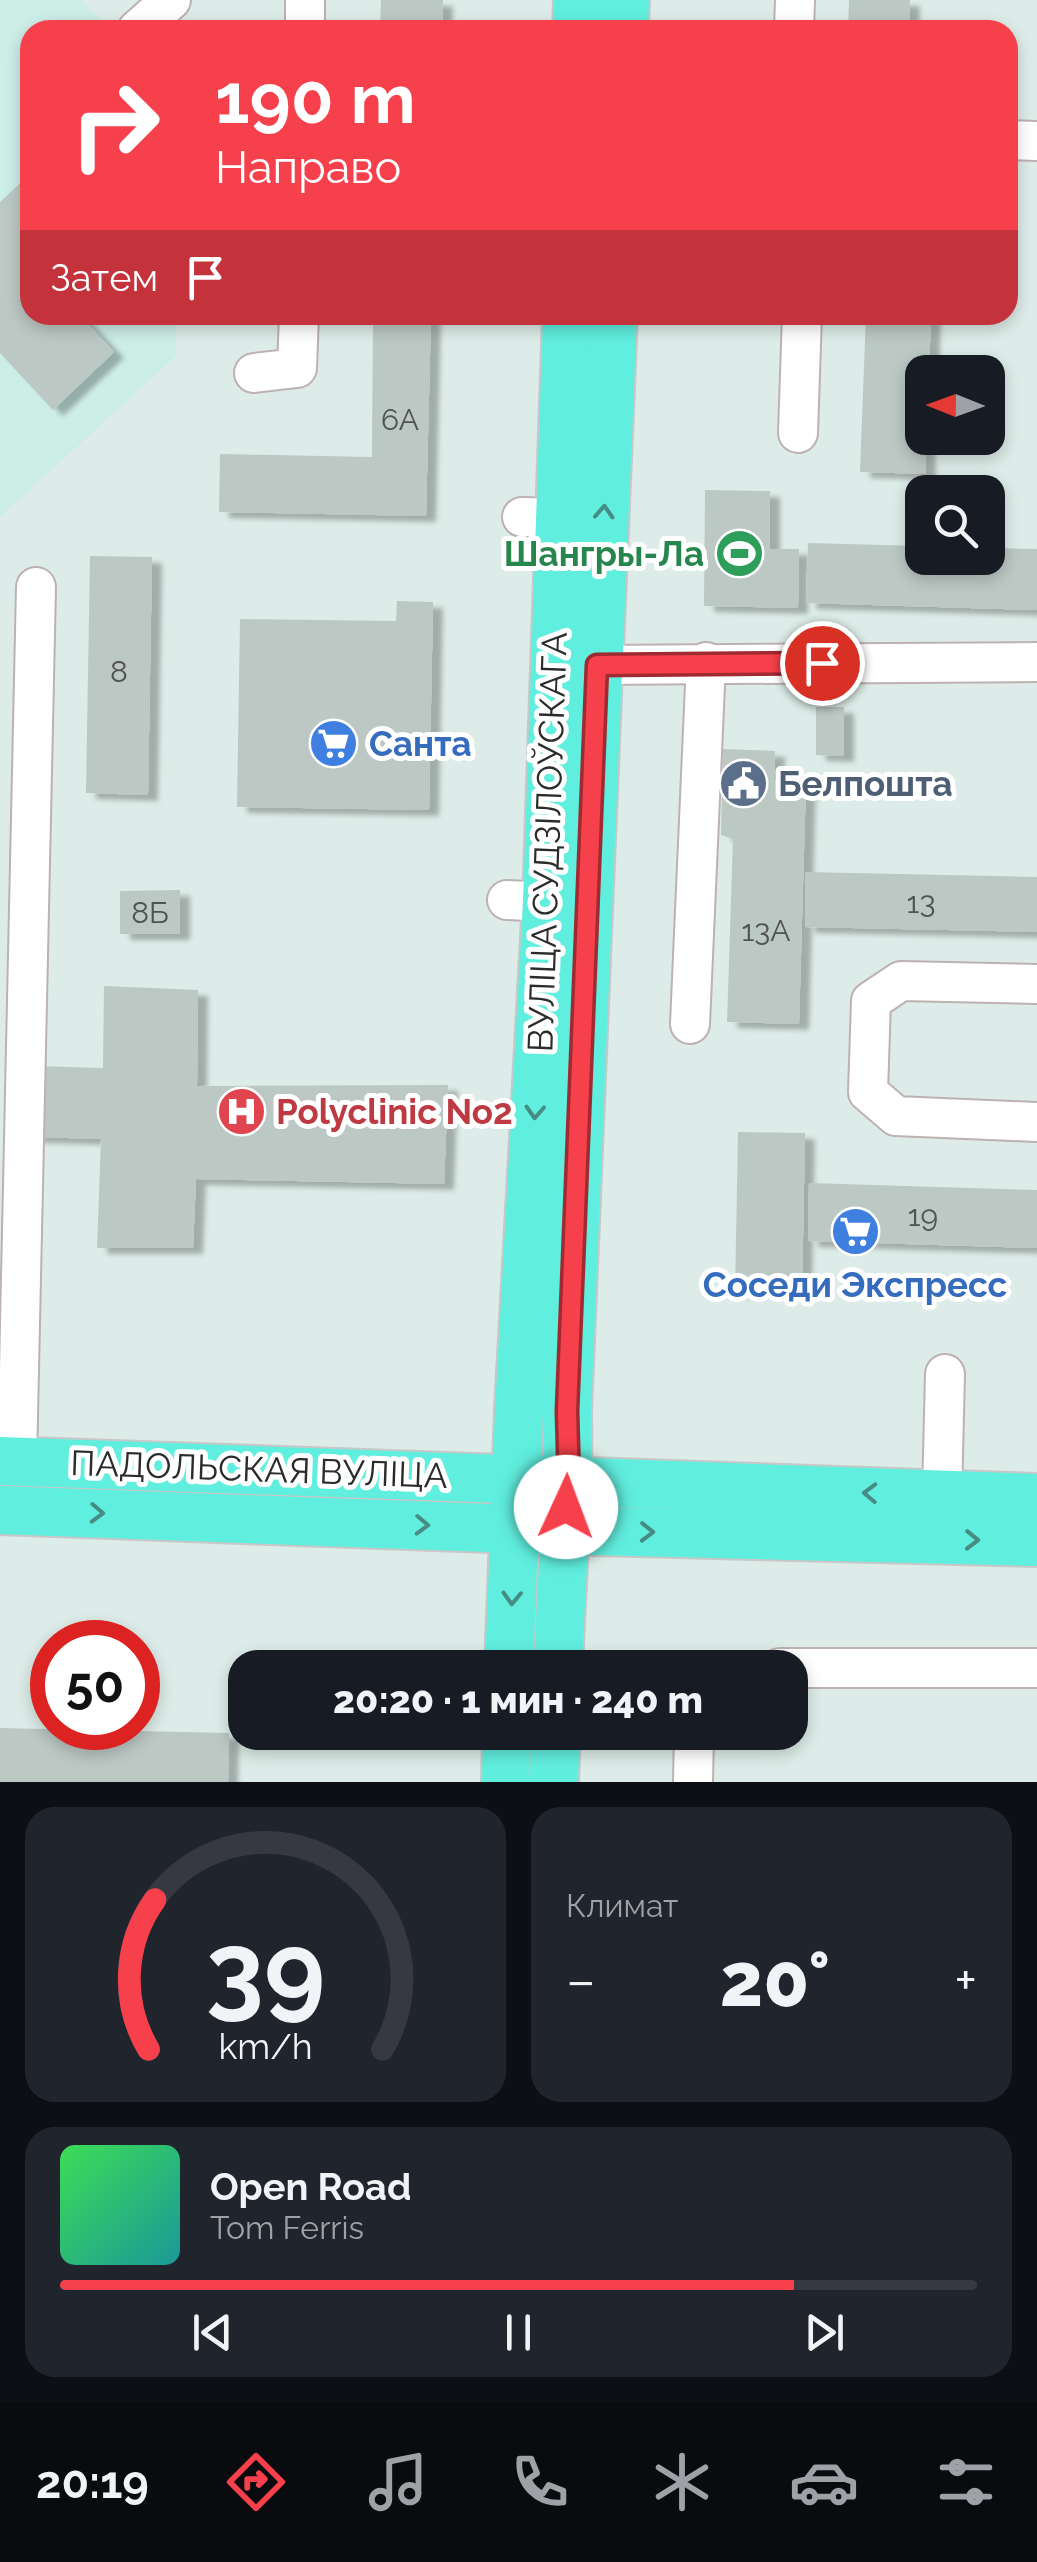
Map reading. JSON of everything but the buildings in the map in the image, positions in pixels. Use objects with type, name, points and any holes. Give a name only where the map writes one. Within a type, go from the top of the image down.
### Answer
[{"type":"main road","name":"ВУЛІЦА СУДЗІЛОЎСКАГА","points":[[511,1650],[518,1477],[527,901],[541,518],[566,325]]},
{"type":"main road","name":"ВУЛІЦА СУДЗІЛОЎСКАГА","points":[[559,1650],[612,325]]},
{"type":"main road","name":"ПАДОЛЬСКАЯ ВУЛІЦА","points":[[9,1461],[518,1477],[566,1507]]},
{"type":"main road","points":[[566,1507],[942,1495],[1037,1498]]},
{"type":"main road","name":"ПАДОЛЬСКАЯ ВУЛІЦА","points":[[0,1510],[514,1528],[566,1507]]},
{"type":"main road","points":[[566,1507],[1037,1542]]},
{"type":"main road","points":[[506,1782],[507,1750]]},
{"type":"main road","points":[[554,1782],[555,1750]]},
{"type":"lane","points":[[147,20],[170,0]]},
{"type":"lane","points":[[254,372],[298,368],[298,325]]},
{"type":"lane","points":[[798,433],[802,325]]},
{"type":"lane","points":[[9,1461],[36,587]]},
{"type":"lane","points":[[690,1024],[706,662]]},
{"type":"lane","points":[[597,665],[1037,662]]},
{"type":"lane","points":[[1037,984],[901,981],[871,1002],[868,1092],[896,1116],[1037,1122]]},
{"type":"lane","points":[[942,1495],[945,1374]]},
{"type":"lane","points":[[808,1668],[1037,1668]]},
{"type":"lane","points":[[692,1782],[693,1750]]},
{"type":"shaded area","points":[[0,0],[82,0],[101,20],[20,20],[20,325],[176,325],[176,356],[0,517]]},
{"type":"place","name":"Шангры-Ла","points":[[739,553]]},
{"type":"place","name":"Санта","points":[[334,743]]},
{"type":"place","name":"Белпошта","points":[[743,783]]},
{"type":"place","name":"Polyclinic No2","points":[[241,1111]]},
{"type":"place","name":"Соседи Экспресс","points":[[855,1232]]},
{"type":"route","points":[[566,1507],[597,665],[822,663]]}]
